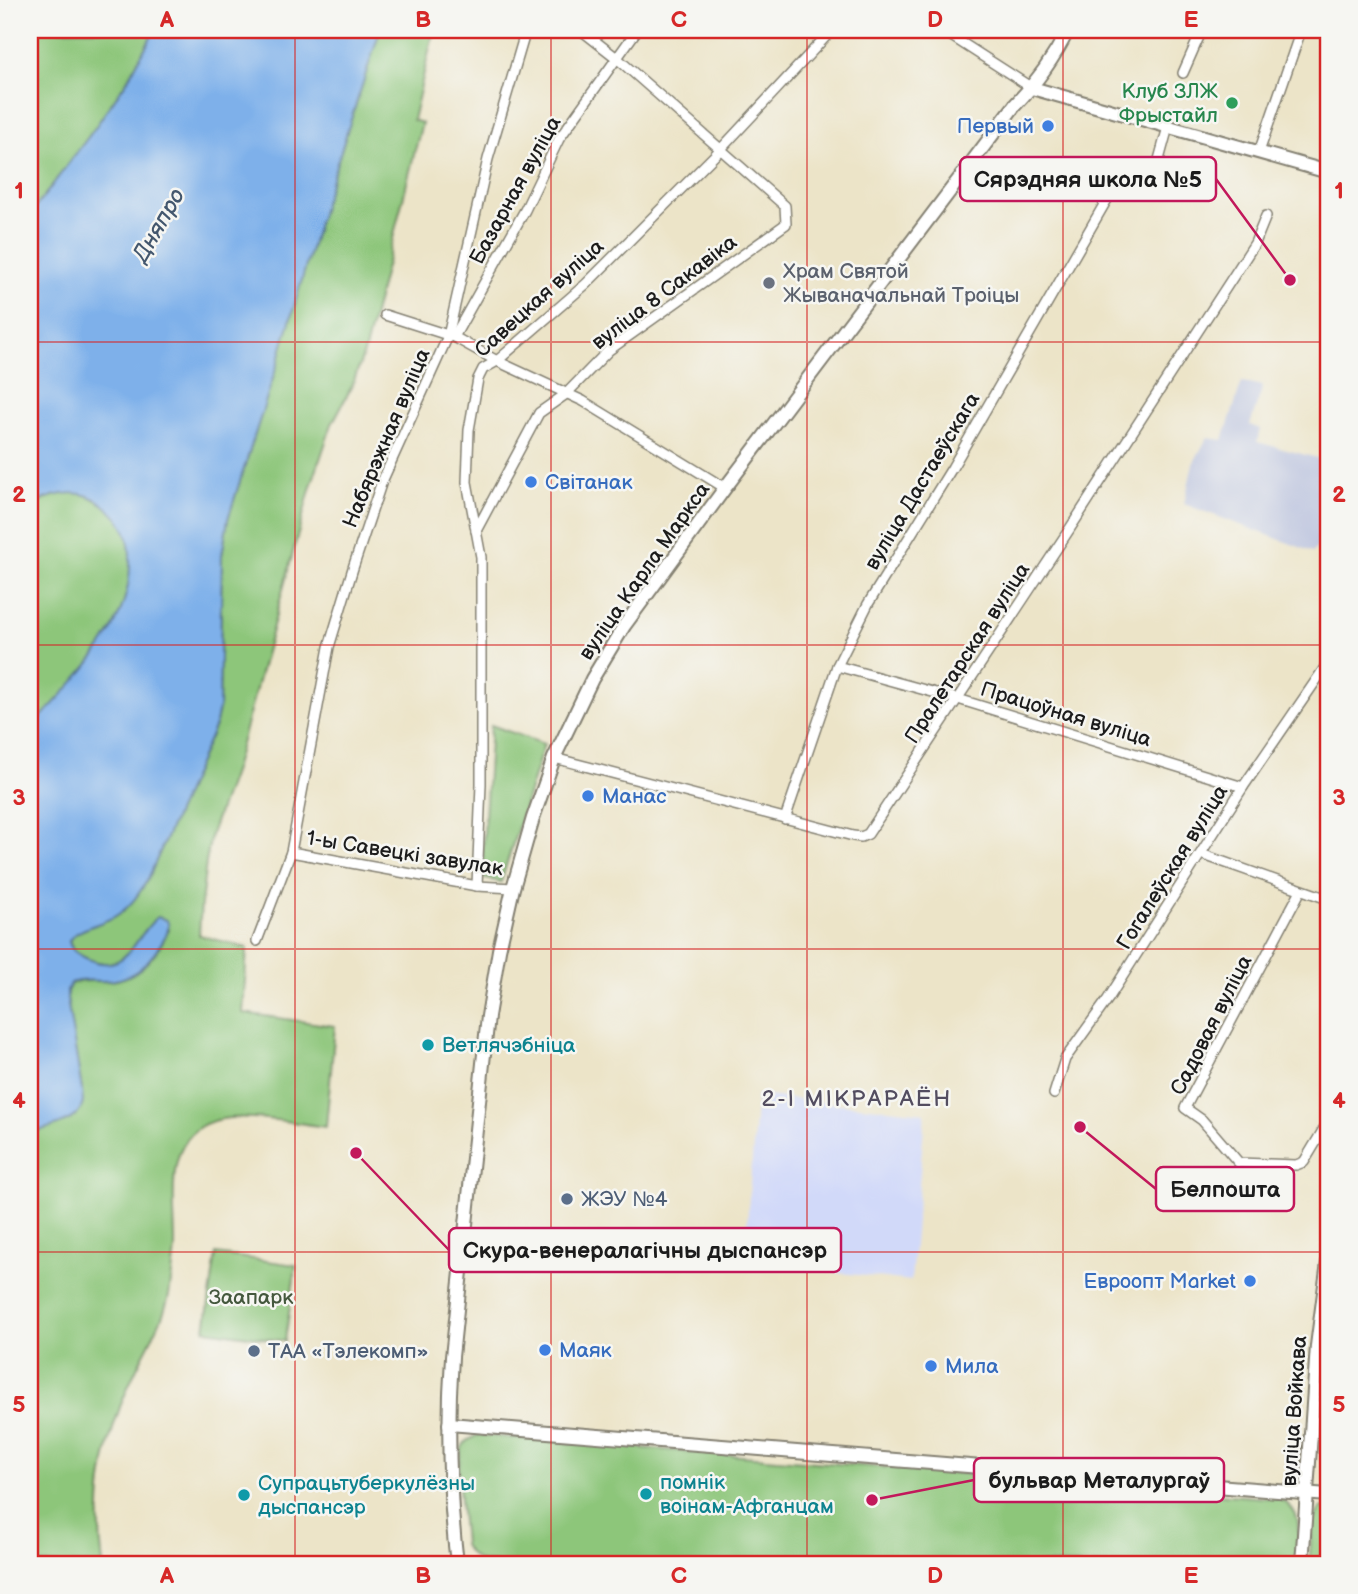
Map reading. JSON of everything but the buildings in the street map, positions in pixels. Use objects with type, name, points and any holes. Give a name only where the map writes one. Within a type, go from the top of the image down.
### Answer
[{"type":"main road","name":"вуліца Карла Маркса","points":[[457,1564],[449,1424],[452,1357],[488,1016],[513,888],[554,758],[592,679],[624,626],[725,488],[1015,105],[1031,88],[1058,50],[1068,30]]},
{"type":"main road","points":[[1031,88],[1328,172]]},
{"type":"main road","name":"вуліца Войкава","points":[[1302,1564],[1317,1346],[1328,1262]]},
{"type":"main road","points":[[449,1424],[1328,1495]]},
{"type":"street","name":"Набярэжная вуліца","points":[[257,941],[291,852],[329,647],[353,568],[381,484],[451,336],[488,159],[526,30]]},
{"type":"street","points":[[581,30],[618,59],[720,150]]},
{"type":"street","name":"Базарная вуліца","points":[[451,336],[524,210],[559,139],[637,30]]},
{"type":"street","name":"Савецкая вуліца","points":[[477,886],[481,784],[481,556],[467,482],[469,430],[478,379],[483,369],[497,361],[586,284],[720,150],[832,30]]},
{"type":"street","points":[[942,30],[1031,88]]},
{"type":"street","points":[[1183,73],[1202,30]]},
{"type":"street","points":[[1259,152],[1301,30]]},
{"type":"street","name":"вуліца Дастаеўскага","points":[[785,818],[837,666],[868,604],[952,468],[1120,177],[1152,185],[1168,127]]},
{"type":"street","name":"вуліца 8 Сакавіка","points":[[476,531],[539,413],[566,394],[609,350],[786,223],[785,206],[720,150]]},
{"type":"street","name":"Пралетарская вуліца","points":[[554,758],[853,836],[869,834],[1255,243],[1266,216]]},
{"type":"street","points":[[385,315],[451,336],[497,361],[583,401],[725,488]]},
{"type":"street","name":"Гогалеўская вуліца","points":[[1054,1094],[1065,1059],[1108,999],[1243,787],[1328,663]]},
{"type":"street","name":"Працоўная вуліца","points":[[837,666],[958,699],[1243,787]]},
{"type":"street","name":"1-ы Савецкі завулак","points":[[291,852],[477,886],[513,888]]},
{"type":"street","points":[[1201,854],[1328,899]]},
{"type":"street","name":"Садовая вуліца","points":[[1301,890],[1185,1108],[1202,1120],[1239,1163],[1296,1165],[1304,1162],[1328,1122]]},
{"type":"shaded area","points":[[1242,382],[1263,386],[1250,425],[1260,429],[1257,442],[1328,461],[1328,535],[1313,552],[1184,504],[1193,464],[1207,438],[1223,440]]},
{"type":"shaded area","points":[[757,1095],[925,1113],[911,1281],[744,1262]]},
{"type":"green space","points":[[30,30],[155,30],[127,81],[30,215]]},
{"type":"green space","points":[[380,30],[434,30],[413,120],[422,123],[365,350],[352,386],[332,424],[311,486],[234,770],[211,834],[199,935],[247,948],[243,1013],[335,1026],[326,1127],[261,1118],[227,1118],[200,1127],[188,1137],[176,1165],[175,1247],[168,1299],[126,1391],[105,1463],[100,1513],[103,1564],[30,1564],[30,1133],[71,1119],[82,1090],[67,999],[71,983],[109,981],[129,976],[153,956],[169,929],[158,917],[123,958],[113,962],[102,963],[79,954],[69,940],[78,932],[117,915],[139,893],[149,877],[216,723],[219,708],[222,555],[228,519],[279,359],[324,203]]},
{"type":"green space","points":[[78,492],[107,507],[119,517],[127,531],[132,560],[127,592],[115,624],[101,649],[30,729],[30,505],[58,494]]},
{"type":"green space","points":[[491,725],[544,744],[501,882],[481,878]]},
{"type":"green space","name":"Заапарк","points":[[216,1254],[296,1265],[285,1341],[205,1330]]},
{"type":"green space","points":[[478,1435],[1280,1499],[1294,1511],[1297,1519],[1295,1564],[491,1563],[473,1557],[464,1545],[459,1464],[464,1444]]},
{"type":"green space","points":[[1328,1504],[1328,1564],[1309,1564],[1313,1520],[1320,1509]]},
{"type":"water","name":"Дняпро","points":[[155,30],[380,30],[324,203],[279,359],[228,519],[222,555],[219,708],[216,723],[149,877],[139,893],[122,911],[84,929],[69,941],[74,950],[85,957],[102,963],[113,962],[130,951],[158,917],[167,920],[168,930],[149,960],[129,975],[113,980],[71,983],[67,999],[83,1102],[81,1109],[69,1120],[30,1133],[30,729],[80,675],[109,635],[127,590],[130,555],[126,531],[117,518],[104,505],[87,495],[68,493],[30,505],[30,215],[127,81]]},
{"type":"place","name":"Клуб ЗЛЖ Фрыстайл","points":[[1232,103]]},
{"type":"place","name":"Первый","points":[[1048,126]]},
{"type":"place","name":"Сярэдняя школа №5","points":[[1290,280]]},
{"type":"place","name":"Храм Святой Жываначальнай Троіцы","points":[[769,283]]},
{"type":"place","name":"Світанак","points":[[531,482]]},
{"type":"place","name":"Манас","points":[[588,796]]},
{"type":"place","name":"Ветлячэбніца","points":[[428,1045]]},
{"type":"place","name":"Белпошта","points":[[1080,1127]]},
{"type":"place","name":"Скура-венералагічны дыспансэр","points":[[356,1153]]},
{"type":"place","name":"ЖЭУ №4","points":[[567,1199]]},
{"type":"place","name":"Евроопт Market","points":[[1250,1281]]},
{"type":"place","name":"Маяк","points":[[545,1350]]},
{"type":"place","name":"ТАА «Тэлекомп»","points":[[254,1351]]},
{"type":"place","name":"Мила","points":[[931,1366]]},
{"type":"place","name":"помнік воінам-Афганцам","points":[[646,1494]]},
{"type":"place","name":"Супрацьтуберкулёзны дыспансэр","points":[[244,1495]]},
{"type":"place","name":"бульвар Металургаў","points":[[872,1500]]},
{"type":"district","name":"2-І МІКРАРАЁН","points":[[857,1098]]}]
